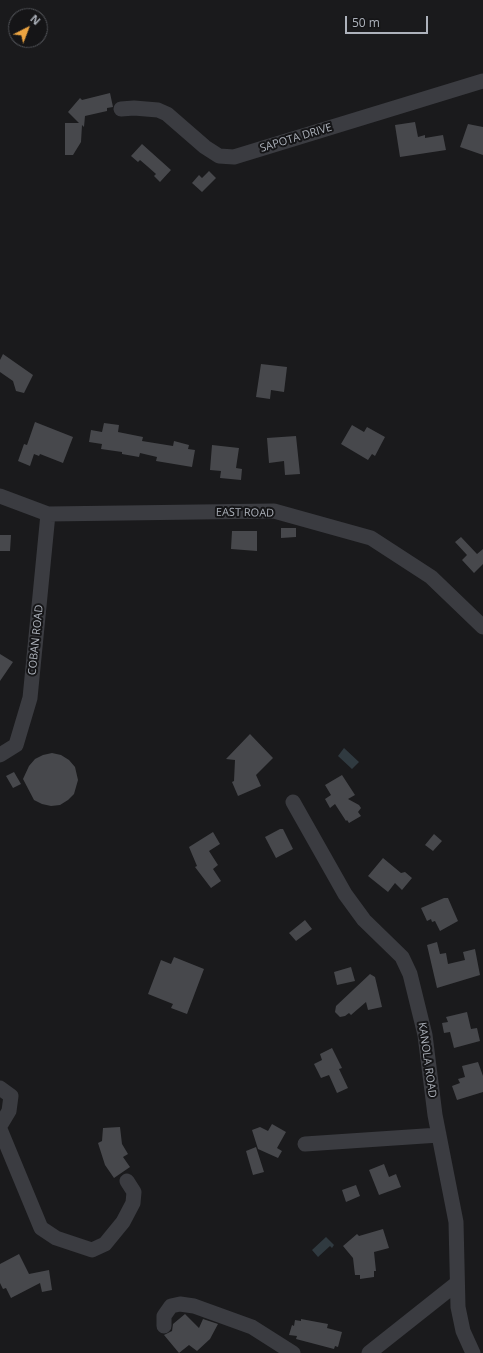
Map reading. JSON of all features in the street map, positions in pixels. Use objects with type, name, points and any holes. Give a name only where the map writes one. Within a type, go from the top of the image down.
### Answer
[{"type":"street","name":"SAPOTA DRIVE","points":[[121,109],[140,108],[158,110],[168,114],[205,147],[219,156],[234,158],[483,81]]},
{"type":"street","name":"EAST ROAD","points":[[0,496],[48,514],[274,511],[371,538],[431,578],[483,627]]},
{"type":"street","name":"COBAN ROAD","points":[[0,756],[16,745],[30,698],[48,514]]},
{"type":"street","name":"KANOLA ROAD","points":[[293,802],[345,894],[364,920],[402,957],[410,974],[425,1035],[432,1098],[452,1195],[456,1229],[456,1284],[460,1322],[467,1343],[473,1353]]},
{"type":"street","points":[[0,1088],[11,1096],[9,1112],[0,1127],[41,1228],[56,1238],[92,1250],[105,1244],[123,1222],[134,1203],[134,1192],[127,1181]]},
{"type":"street","points":[[305,1144],[439,1135]]},
{"type":"street","points":[[369,1353],[456,1284]]},
{"type":"street","points":[[164,1326],[164,1316],[171,1306],[180,1304],[194,1306],[252,1327],[293,1353]]},
{"type":"shaded area","points":[[344,748],[359,762],[352,769],[338,756]]},
{"type":"shaded area","points":[[326,1237],[334,1245],[332,1248],[330,1246],[318,1257],[312,1250]]},
{"type":"building","points":[[110,93],[113,107],[107,108],[107,111],[85,116],[84,127],[82,125],[81,142],[73,155],[65,155],[65,123],[79,123],[68,112],[80,98],[82,100]]},
{"type":"building","points":[[415,122],[418,137],[425,135],[425,138],[443,135],[446,150],[400,157],[395,125]]},
{"type":"building","points":[[468,124],[483,127],[483,155],[460,147]]},
{"type":"building","points":[[142,144],[171,170],[160,182],[154,176],[156,174],[140,160],[138,162],[131,156]]},
{"type":"building","points":[[209,171],[216,178],[202,192],[192,183],[199,175],[202,178]]},
{"type":"building","points":[[3,354],[33,375],[24,393],[16,391],[13,381],[0,372],[0,360]]},
{"type":"building","points":[[261,364],[287,367],[284,392],[271,390],[270,399],[256,397]]},
{"type":"building","points":[[35,422],[73,437],[63,463],[40,454],[39,456],[34,454],[30,466],[18,461],[24,444],[27,445]]},
{"type":"building","points":[[104,423],[119,425],[118,432],[143,437],[142,441],[173,446],[174,441],[189,445],[188,449],[195,450],[192,467],[156,461],[157,457],[140,453],[139,457],[122,454],[122,452],[101,449],[102,444],[89,442],[91,430],[102,432]]},
{"type":"building","points":[[352,425],[364,432],[367,427],[385,437],[375,456],[372,454],[368,460],[341,444]]},
{"type":"building","points":[[296,436],[300,474],[285,475],[284,461],[269,463],[267,438]]},
{"type":"building","points":[[212,445],[239,448],[236,468],[242,469],[241,480],[220,478],[221,471],[210,470]]},
{"type":"building","points":[[281,528],[296,528],[296,537],[281,538]]},
{"type":"building","points":[[232,531],[257,531],[257,551],[231,549]]},
{"type":"building","points":[[0,535],[11,535],[10,551],[0,551]]},
{"type":"building","points":[[461,537],[477,554],[483,549],[483,564],[474,573],[462,560],[467,555],[455,542]]},
{"type":"building","points":[[0,654],[13,662],[0,681]]},
{"type":"building","points":[[250,734],[273,758],[256,775],[261,786],[238,796],[232,782],[234,781],[235,760],[226,759]]},
{"type":"building","points":[[52,753],[61,755],[69,760],[75,767],[78,780],[74,794],[68,800],[60,805],[51,806],[34,800],[23,779],[29,766],[35,759]]},
{"type":"building","points":[[14,772],[21,784],[13,788],[6,776]]},
{"type":"building","points":[[342,775],[355,795],[348,799],[359,805],[361,808],[358,812],[361,816],[349,823],[347,820],[346,821],[335,804],[330,808],[325,799],[331,795],[325,785]]},
{"type":"building","points":[[280,829],[283,829],[293,849],[276,858],[265,837]]},
{"type":"building","points":[[213,832],[220,844],[209,851],[218,865],[213,869],[221,881],[211,888],[195,867],[197,866],[189,847]]},
{"type":"building","points":[[434,834],[442,841],[433,851],[425,845]]},
{"type":"building","points":[[383,858],[401,873],[405,872],[412,878],[402,890],[395,883],[388,892],[368,876]]},
{"type":"building","points":[[444,898],[448,898],[458,921],[440,931],[435,921],[432,922],[431,919],[427,921],[421,908]]},
{"type":"building","points":[[305,920],[312,929],[296,941],[289,933]]},
{"type":"building","points":[[437,942],[440,954],[446,953],[448,964],[465,960],[463,952],[475,949],[480,975],[437,988],[427,945]]},
{"type":"building","points":[[174,957],[204,969],[187,1014],[171,1008],[173,1004],[148,994],[161,960],[171,964]]},
{"type":"building","points":[[351,967],[355,981],[337,985],[334,972]]},
{"type":"building","points":[[370,974],[375,977],[382,1007],[368,1010],[366,1002],[351,1015],[349,1013],[340,1017],[335,1012],[336,1006]]},
{"type":"building","points":[[467,1012],[471,1029],[477,1028],[480,1041],[454,1048],[450,1032],[444,1033],[442,1023],[448,1022],[446,1017]]},
{"type":"building","points":[[332,1048],[342,1068],[339,1069],[348,1088],[337,1093],[329,1075],[321,1078],[314,1064],[322,1060],[320,1054]]},
{"type":"building","points":[[478,1062],[483,1076],[483,1092],[457,1100],[452,1086],[460,1083],[458,1079],[465,1077],[462,1066]]},
{"type":"building","points":[[272,1124],[286,1132],[277,1148],[282,1151],[278,1158],[258,1149],[252,1130],[260,1127],[268,1131]]},
{"type":"building","points":[[120,1127],[122,1144],[128,1154],[123,1157],[130,1167],[114,1178],[105,1165],[98,1143],[102,1141],[103,1128]]},
{"type":"building","points":[[256,1147],[264,1172],[253,1175],[246,1151]]},
{"type":"building","points":[[384,1164],[389,1177],[396,1174],[401,1187],[379,1195],[369,1170]]},
{"type":"building","points":[[356,1185],[360,1196],[346,1202],[342,1190]]},
{"type":"building","points":[[383,1229],[389,1248],[374,1252],[376,1271],[374,1271],[374,1277],[360,1279],[360,1275],[355,1275],[353,1258],[343,1246],[357,1234],[359,1236]]},
{"type":"building","points":[[19,1254],[29,1274],[49,1270],[52,1290],[42,1292],[40,1283],[11,1298],[6,1288],[3,1289],[0,1283],[0,1264]]},
{"type":"building","points":[[185,1314],[199,1328],[203,1319],[218,1324],[210,1339],[197,1351],[189,1345],[179,1353],[164,1335],[172,1331],[173,1324]]},
{"type":"building","points":[[301,1319],[328,1324],[327,1328],[342,1332],[338,1347],[335,1346],[334,1349],[296,1339],[297,1336],[289,1335],[292,1325],[294,1326],[295,1320],[301,1321]]}]
